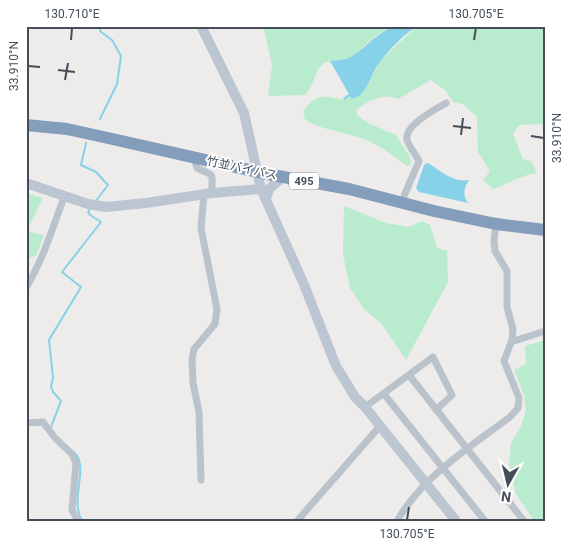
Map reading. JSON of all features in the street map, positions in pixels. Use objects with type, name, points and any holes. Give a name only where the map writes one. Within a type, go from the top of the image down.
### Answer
[{"type":"highway","name":"竹並バイパス","points":[[26,119],[67,123],[256,167],[404,196],[496,221],[545,224]]},
{"type":"highway","name":"竹並バイパス","points":[[26,125],[67,129],[194,158],[256,167],[283,177],[349,189],[434,211],[545,230]]},
{"type":"street","points":[[201,26],[244,113],[261,189],[304,282],[336,366],[355,397],[456,521]]},
{"type":"street","points":[[404,196],[419,161],[407,140],[408,133],[412,125],[446,103]]},
{"type":"street","points":[[194,158],[196,168],[210,174],[212,178],[201,228],[217,309],[214,324],[194,348],[192,360],[193,383],[199,412],[201,480]]},
{"type":"street","points":[[266,199],[269,189],[283,177]]},
{"type":"street","points":[[26,183],[64,197],[106,207],[261,189]]},
{"type":"street","points":[[26,288],[48,244],[64,197]]},
{"type":"street","points":[[398,521],[414,497],[426,484],[518,408],[519,398],[504,360],[511,342],[513,329],[507,308],[507,272],[495,251],[496,221]]},
{"type":"street","points":[[511,342],[545,331]]},
{"type":"street","points":[[365,407],[433,357],[452,395],[436,410]]},
{"type":"street","points":[[409,376],[524,521]]},
{"type":"street","points":[[384,394],[485,521]]},
{"type":"street","points":[[26,423],[43,422],[55,438],[72,454],[76,464],[72,510],[78,521]]},
{"type":"street","points":[[297,521],[380,426]]},
{"type":"green space","points":[[263,26],[392,26],[372,39],[351,58],[331,61],[322,65],[305,95],[268,96],[272,65]]},
{"type":"green space","points":[[417,26],[545,26],[545,124],[519,125],[513,134],[523,159],[531,161],[537,173],[493,189],[483,180],[490,171],[478,152],[477,117],[463,104],[453,102],[446,91],[431,80],[398,99],[381,97],[366,103],[356,110],[358,116],[368,123],[396,135],[410,157],[411,165],[407,166],[367,140],[305,120],[303,111],[312,101],[320,97],[344,100],[369,82],[380,61]]},
{"type":"green space","points":[[26,193],[43,198],[29,227],[29,232],[44,235],[36,256],[29,258],[26,253]]},
{"type":"green space","points":[[344,206],[386,223],[409,227],[422,221],[430,225],[437,248],[447,251],[448,282],[406,360],[381,323],[364,309],[350,288],[343,254]]},
{"type":"green space","points":[[545,340],[545,521],[534,521],[516,494],[509,465],[511,443],[521,426],[526,411],[524,395],[514,370],[526,364],[525,346]]},
{"type":"water","points":[[392,26],[417,26],[402,38],[384,57],[362,93],[352,99],[350,96],[344,100],[343,98],[349,94],[330,61],[351,57]]},
{"type":"water","points":[[428,163],[452,178],[469,180],[464,191],[468,203],[419,192],[416,188],[424,165]]},
{"type":"waterway","points":[[98,26],[101,32],[112,40],[121,56],[117,84],[100,119]]},
{"type":"waterway","points":[[86,143],[81,165],[96,172],[108,185],[95,202]]},
{"type":"waterway","points":[[51,427],[61,401],[53,392],[51,386],[53,378],[49,340],[81,287],[62,272],[101,222],[90,215],[88,212],[91,208]]},
{"type":"waterway","points":[[74,452],[80,466],[78,502],[82,521]]}]
